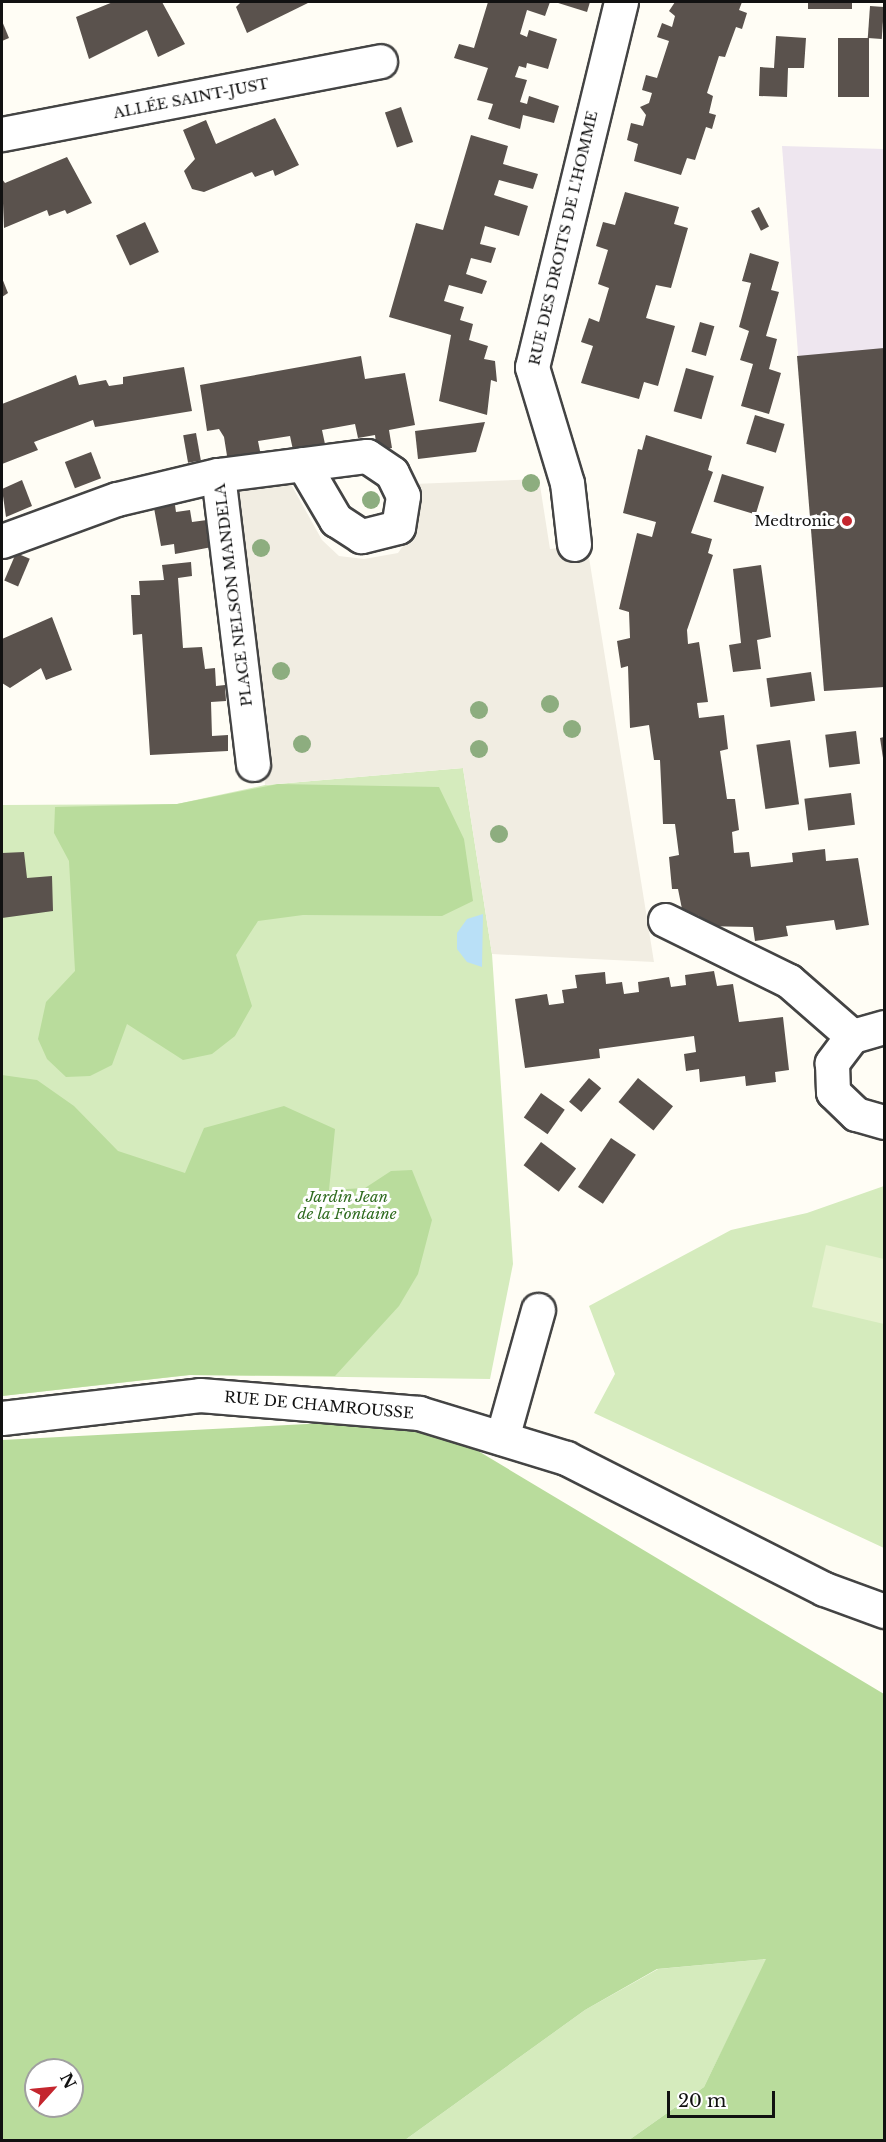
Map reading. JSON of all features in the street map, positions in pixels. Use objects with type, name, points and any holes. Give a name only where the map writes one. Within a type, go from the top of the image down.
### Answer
[{"type":"street","name":"RUE DES DROITS DE L'HOMME","points":[[574,544],[567,483],[531,367],[621,2]]},
{"type":"street","name":"ALLÉE SAINT-JUST","points":[[2,135],[380,61]]},
{"type":"street","name":"PLACE NELSON MANDELA","points":[[253,764],[218,475],[303,464]]},
{"type":"street","points":[[2,541],[117,499],[218,475]]},
{"type":"street","points":[[665,920],[789,981],[852,1036]]},
{"type":"street","points":[[885,1027],[852,1036],[832,1063],[833,1092],[856,1114],[885,1122]]},
{"type":"street","points":[[502,1438],[538,1310]]},
{"type":"street","name":"RUE DE CHAMROUSSE","points":[[2,1418],[200,1395],[419,1413],[566,1458],[824,1589],[885,1611]]},
{"type":"shaded area","points":[[782,146],[884,149],[884,687],[824,691]]},
{"type":"shaded area","points":[[288,479],[322,540],[339,556],[364,559],[398,553],[410,536],[413,484],[539,479],[550,549],[587,545],[654,962],[492,954],[463,768],[265,785],[232,488]]},
{"type":"green space","name":"Jardin Jean de la Fontaine","points":[[463,768],[492,954],[513,1264],[490,1379],[190,1375],[2,1396],[2,805],[177,804],[265,785]]},
{"type":"green space","points":[[278,784],[439,787],[464,839],[473,901],[442,916],[303,915],[258,921],[236,955],[252,1006],[235,1036],[212,1054],[183,1060],[127,1024],[112,1065],[90,1076],[66,1077],[47,1059],[38,1039],[46,1002],[75,971],[69,861],[54,833],[55,807],[177,804]]},
{"type":"green space","points":[[2,1075],[37,1080],[74,1106],[118,1151],[185,1173],[204,1128],[284,1106],[335,1129],[329,1190],[365,1188],[391,1171],[412,1170],[432,1220],[418,1274],[399,1306],[335,1376],[189,1375],[2,1396]]},
{"type":"green space","points":[[884,1186],[884,1548],[594,1413],[615,1374],[589,1306],[731,1230],[807,1213]]},
{"type":"green space","points":[[826,1245],[884,1259],[884,1324],[812,1307]]},
{"type":"green space","points":[[423,1418],[884,1694],[884,2140],[629,2140],[704,2087],[766,1959],[657,1969],[585,2010],[405,2140],[2,2140],[2,1440]]},
{"type":"green space","points":[[767,1959],[704,2087],[629,2140],[405,2140],[585,2010],[658,1969]]},
{"type":"water","points":[[483,914],[482,967],[467,962],[457,949],[457,933],[467,919]]},
{"type":"building","points":[[113,2],[162,2],[185,44],[158,57],[147,30],[89,59],[76,17]]},
{"type":"building","points":[[241,2],[310,2],[247,33],[236,7]]},
{"type":"building","points":[[488,2],[550,2],[545,16],[527,10],[520,34],[527,37],[529,30],[557,39],[548,69],[527,63],[526,68],[519,66],[515,77],[527,80],[520,102],[527,104],[529,96],[559,106],[554,123],[523,115],[520,129],[488,119],[493,104],[477,100],[488,68],[454,58],[459,44],[474,48]]},
{"type":"building","points":[[555,2],[590,2],[587,12]]},
{"type":"building","points":[[675,2],[742,2],[739,10],[747,13],[742,29],[736,27],[725,57],[719,56],[707,93],[713,96],[709,113],[716,115],[712,129],[706,127],[695,160],[687,158],[681,175],[634,161],[638,144],[627,140],[631,123],[643,126],[646,115],[640,107],[649,103],[652,93],[642,90],[646,75],[657,78],[669,41],[657,37],[662,23],[672,27],[675,16],[669,11]]},
{"type":"building","points":[[808,2],[852,2],[852,9],[808,9]]},
{"type":"building","points":[[870,6],[884,7],[882,39],[868,38]]},
{"type":"building","points":[[2,21],[9,38],[2,41]]},
{"type":"building","points":[[776,36],[806,38],[804,68],[788,68],[787,97],[759,96],[760,67],[774,68]]},
{"type":"building","points":[[838,38],[869,38],[869,97],[838,97]]},
{"type":"building","points":[[401,107],[413,142],[397,148],[385,113]]},
{"type":"building","points":[[275,118],[299,165],[275,176],[273,170],[255,177],[252,172],[204,192],[192,189],[184,171],[195,159],[183,130],[206,120],[216,144]]},
{"type":"building","points":[[471,135],[508,146],[503,164],[538,174],[533,189],[499,180],[494,195],[528,206],[519,236],[485,226],[480,244],[496,248],[491,263],[471,258],[466,274],[487,281],[482,294],[449,285],[444,301],[464,307],[460,320],[473,324],[469,340],[488,346],[484,359],[495,361],[497,382],[491,380],[487,415],[439,401],[451,335],[389,317],[416,223],[443,230]]},
{"type":"building","points":[[67,157],[92,203],[67,214],[65,210],[49,216],[47,210],[4,228],[2,179],[5,183]]},
{"type":"building","points":[[625,192],[679,207],[674,224],[688,228],[671,288],[656,285],[646,318],[675,326],[658,386],[644,382],[639,399],[581,383],[593,346],[581,342],[589,318],[599,322],[609,288],[598,284],[608,250],[596,246],[603,222],[615,225]]},
{"type":"building","points":[[759,207],[769,227],[761,231],[751,211]]},
{"type":"building","points":[[145,222],[159,252],[130,265],[116,236]]},
{"type":"building","points":[[750,253],[779,262],[771,290],[779,292],[766,336],[777,339],[769,369],[781,373],[769,414],[741,406],[753,364],[740,360],[749,331],[739,327],[751,283],[742,281]]},
{"type":"building","points":[[2,278],[8,293],[2,297]]},
{"type":"building","points":[[700,322],[714,326],[706,356],[691,352]]},
{"type":"building","name":"Medtronic","points":[[884,348],[884,687],[824,691],[797,356]]},
{"type":"building","points":[[361,356],[365,379],[405,373],[415,425],[389,430],[392,448],[377,451],[375,435],[358,438],[355,424],[322,430],[325,444],[293,450],[290,436],[258,441],[261,456],[228,462],[224,437],[219,429],[207,431],[200,385]]},
{"type":"building","points":[[184,367],[192,411],[95,427],[93,420],[34,442],[38,450],[2,464],[2,404],[76,375],[79,385],[106,380],[109,386],[123,384],[123,377]]},
{"type":"building","points":[[686,368],[714,376],[701,419],[674,411]]},
{"type":"building","points":[[755,415],[785,424],[776,453],[746,444]]},
{"type":"building","points":[[485,422],[476,452],[418,459],[415,431]]},
{"type":"building","points":[[196,433],[201,461],[188,463],[183,435]]},
{"type":"building","points":[[646,435],[712,456],[708,470],[713,472],[691,533],[712,539],[708,553],[713,555],[687,630],[688,644],[699,642],[708,702],[697,703],[699,718],[724,715],[728,749],[720,751],[727,799],[735,799],[739,830],[732,832],[734,853],[749,852],[751,867],[793,862],[792,853],[825,849],[826,861],[858,858],[869,925],[836,930],[834,920],[786,926],[788,936],[755,941],[753,927],[701,926],[699,916],[682,909],[678,889],[672,889],[669,857],[679,855],[675,824],[663,824],[660,760],[654,760],[649,725],[630,728],[628,666],[621,668],[617,641],[630,638],[629,612],[619,609],[637,533],[652,537],[656,522],[623,513],[638,449],[642,450]]},
{"type":"building","points":[[91,452],[101,478],[75,488],[65,462]]},
{"type":"building","points":[[722,474],[764,487],[756,515],[714,502]]},
{"type":"building","points":[[22,480],[32,506],[6,517],[2,489]]},
{"type":"building","points":[[175,505],[176,512],[190,510],[192,522],[207,520],[212,547],[175,554],[174,544],[161,546],[154,508]]},
{"type":"building","points":[[16,553],[30,559],[18,586],[4,581]]},
{"type":"building","points":[[191,562],[192,576],[178,578],[183,648],[202,647],[205,669],[215,668],[216,686],[225,685],[226,701],[211,702],[212,736],[228,735],[228,751],[150,755],[142,634],[133,635],[131,595],[140,595],[139,581],[164,580],[162,565]]},
{"type":"building","points":[[761,565],[771,637],[757,640],[761,669],[733,672],[729,645],[741,643],[733,569]]},
{"type":"building","points":[[52,617],[72,670],[46,680],[41,668],[10,688],[2,683],[2,639]]},
{"type":"building","points":[[811,672],[815,701],[770,707],[766,678]]},
{"type":"building","points":[[856,731],[860,764],[829,768],[825,735]]},
{"type":"building","points":[[884,737],[884,758],[883,758],[880,738]]},
{"type":"building","points":[[790,740],[799,804],[765,809],[756,745]]},
{"type":"building","points":[[851,793],[855,825],[808,830],[804,799]]},
{"type":"building","points":[[24,852],[27,878],[52,876],[53,911],[2,918],[2,853]]},
{"type":"building","points":[[714,971],[717,986],[733,984],[739,1022],[783,1017],[789,1070],[775,1072],[776,1082],[746,1086],[745,1076],[700,1082],[699,1069],[686,1071],[684,1054],[696,1052],[694,1036],[599,1049],[600,1058],[525,1068],[515,999],[547,994],[549,1005],[564,1003],[562,990],[577,988],[575,975],[605,972],[606,984],[622,982],[624,994],[639,992],[638,982],[669,977],[671,987],[686,985],[685,975]]},
{"type":"building","points":[[589,1078],[601,1088],[581,1112],[569,1102]]},
{"type":"building","points":[[638,1078],[673,1106],[653,1130],[618,1102]]},
{"type":"building","points":[[541,1093],[565,1110],[548,1134],[524,1118]]},
{"type":"building","points":[[611,1138],[636,1155],[603,1204],[578,1187]]},
{"type":"building","points":[[541,1142],[576,1168],[559,1192],[524,1165]]},
{"type":"place","name":"Medtronic","points":[[847,521]]}]
